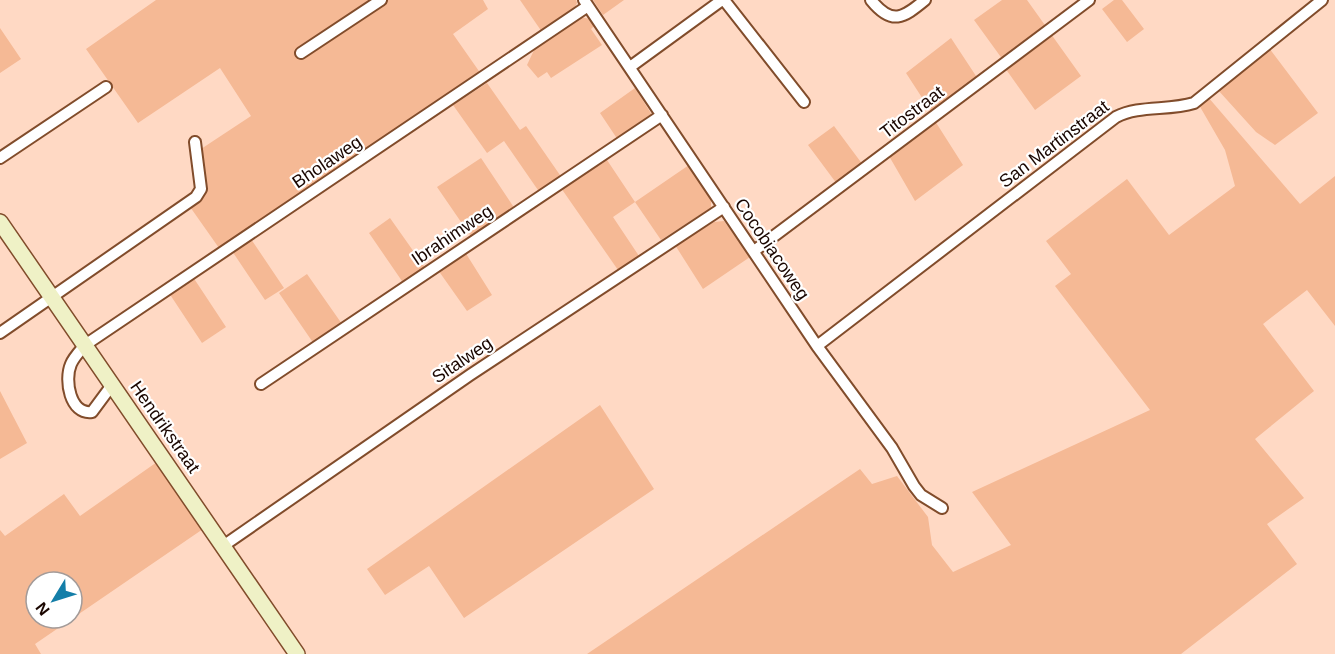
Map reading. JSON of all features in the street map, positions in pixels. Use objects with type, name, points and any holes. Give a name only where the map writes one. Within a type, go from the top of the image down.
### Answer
[{"type":"street","points":[[301,53],[381,0]]},
{"type":"street","points":[[630,67],[723,0],[804,102]]},
{"type":"street","points":[[872,0],[880,10],[896,17],[905,15],[925,0]]},
{"type":"street","name":"Titostraat","points":[[754,251],[1089,0]]},
{"type":"street","name":"San Martinstraat","points":[[817,346],[1116,117],[1128,110],[1174,109],[1194,103],[1322,0]]},
{"type":"street","name":"Cocobiacoweg","points":[[586,3],[817,346],[892,448],[914,486],[921,495],[942,508]]},
{"type":"street","name":"Bholaweg","points":[[85,345],[586,3]]},
{"type":"street","points":[[0,158],[106,87]]},
{"type":"street","name":"Ibrahimweg","points":[[261,384],[662,115]]},
{"type":"street","points":[[0,333],[198,195],[201,189],[195,142]]},
{"type":"street","name":"Sitalweg","points":[[223,546],[470,375],[724,207]]},
{"type":"street","name":"Hendrikstraat","points":[[0,222],[297,654]]},
{"type":"street","points":[[85,345],[70,365],[70,391],[78,409],[84,413],[92,412],[112,385]]},
{"type":"shaded area","points":[[156,0],[483,0],[488,9],[453,34],[481,74],[219,248],[188,204],[203,193],[201,149],[251,116],[220,68],[138,123],[86,49]]},
{"type":"shaded area","points":[[520,0],[576,0],[577,3],[574,9],[542,32]]},
{"type":"shaded area","points":[[593,0],[624,0],[603,15]]},
{"type":"shaded area","points":[[1002,0],[1027,0],[1047,28],[1003,60],[974,20]]},
{"type":"shaded area","points":[[1114,0],[1122,0],[1144,29],[1127,42],[1102,9]]},
{"type":"shaded area","points":[[581,17],[590,19],[594,26],[591,29],[602,45],[551,78],[547,72],[538,78],[527,65],[535,48]]},
{"type":"shaded area","points":[[0,28],[21,59],[0,73]]},
{"type":"shaded area","points":[[1051,34],[1081,76],[1035,110],[1005,68]]},
{"type":"shaded area","points":[[951,38],[978,79],[932,113],[906,73]]},
{"type":"shaded area","points":[[1269,48],[1318,113],[1275,145],[1256,132],[1218,90]]},
{"type":"shaded area","points":[[487,83],[520,130],[526,126],[562,178],[540,193],[504,141],[487,153],[453,105]]},
{"type":"shaded area","points":[[635,88],[652,115],[618,140],[600,113]]},
{"type":"shaded area","points":[[1208,97],[1300,204],[1335,176],[1335,326],[1307,290],[1263,324],[1314,391],[1255,439],[1304,498],[1267,524],[1297,564],[1181,654],[587,654],[860,469],[872,484],[897,476],[928,517],[932,545],[953,572],[1011,545],[972,492],[1150,410],[1055,286],[1071,274],[1046,241],[1127,179],[1169,235],[1235,186],[1225,150],[1199,105]]},
{"type":"shaded area","points":[[935,121],[963,165],[915,201],[889,156]]},
{"type":"shaded area","points":[[834,126],[863,165],[837,184],[808,145]]},
{"type":"shaded area","points":[[605,157],[635,202],[613,217],[639,256],[618,270],[561,188]]},
{"type":"shaded area","points":[[481,158],[515,209],[472,238],[437,187]]},
{"type":"shaded area","points":[[689,165],[711,199],[711,208],[661,240],[635,202]]},
{"type":"shaded area","points":[[390,218],[426,269],[404,284],[369,233]]},
{"type":"shaded area","points":[[724,221],[750,257],[703,289],[675,245],[714,222]]},
{"type":"shaded area","points":[[251,239],[284,288],[265,300],[232,251]]},
{"type":"shaded area","points":[[465,252],[492,295],[467,311],[438,270]]},
{"type":"shaded area","points":[[307,274],[342,324],[314,344],[279,293]]},
{"type":"shaded area","points":[[193,277],[226,327],[202,343],[169,293]]},
{"type":"shaded area","points":[[0,391],[27,443],[0,459]]},
{"type":"shaded area","points":[[600,405],[654,489],[464,618],[429,566],[385,595],[367,569]]},
{"type":"shaded area","points":[[157,462],[203,529],[84,610],[84,570],[24,570],[24,630],[55,630],[35,644],[41,654],[0,654],[0,530],[5,536],[64,494],[80,516]]}]
